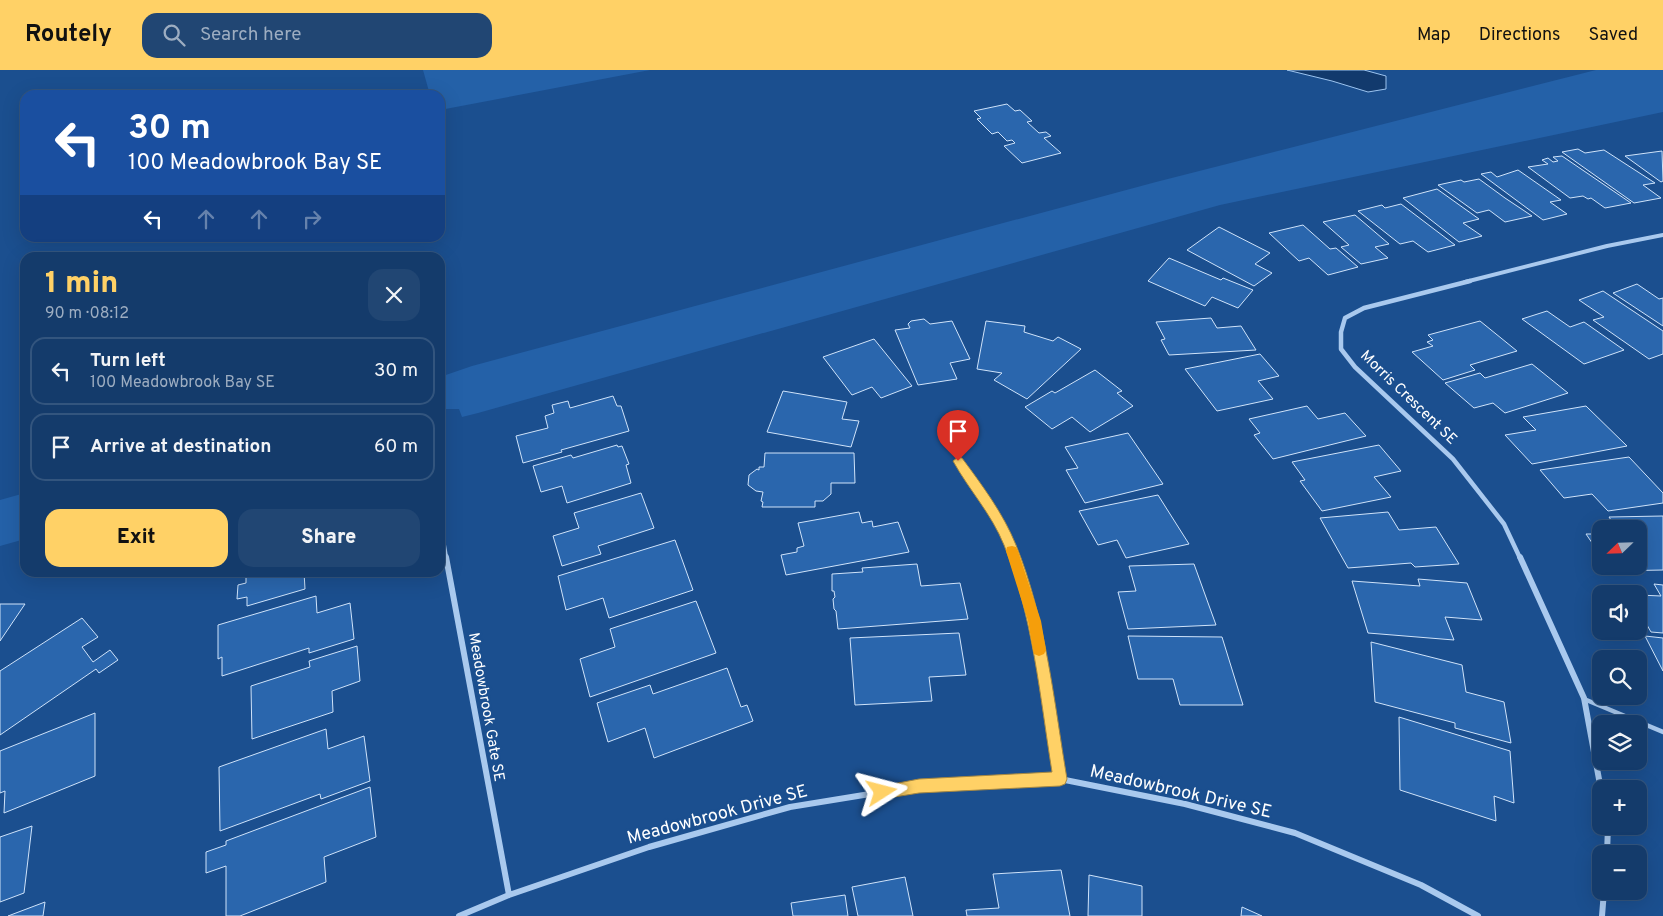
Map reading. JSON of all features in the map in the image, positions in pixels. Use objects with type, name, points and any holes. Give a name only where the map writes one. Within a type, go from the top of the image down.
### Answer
[{"type":"street","name":"Morris Crescent SE","points":[[1599,780],[1584,698],[1540,598],[1504,524],[1453,459],[1355,367],[1341,349],[1341,332],[1345,318],[1364,308],[1607,246],[1663,235]]},
{"type":"street","points":[[958,461],[986,499],[1010,545],[1034,621],[1060,779]]},
{"type":"street","name":"Meadowbrook Gate SE","points":[[445,550],[509,895]]},
{"type":"street","name":"Meadowbrook Drive SE","points":[[459,916],[509,895],[649,847],[790,807],[919,786],[1060,779],[1186,804],[1295,833],[1421,885],[1478,916]]},
{"type":"street","points":[[1602,916],[1603,900]]},
{"type":"lane","points":[[1584,698],[1663,732]]},
{"type":"shaded area","points":[[423,70],[650,70],[445,109],[445,90],[429,90]]},
{"type":"shaded area","points":[[1287,70],[1364,70],[1386,76],[1386,89],[1368,92]]},
{"type":"shaded area","points":[[1596,70],[1663,70],[1663,112],[1220,205],[478,413],[462,417],[459,409],[445,409],[445,375],[472,366],[1156,182]]},
{"type":"shaded area","points":[[20,494],[20,540],[0,546],[0,500]]},
{"type":"building","points":[[1007,104],[1015,111],[1020,110],[1032,121],[1027,122],[1039,133],[1046,132],[1051,136],[1044,138],[1061,153],[1022,163],[1004,146],[1015,143],[1012,140],[1007,141],[998,132],[992,134],[977,119],[981,118],[974,111]]},
{"type":"building","points":[[1578,149],[1585,153],[1604,150],[1655,183],[1643,185],[1661,198],[1634,203],[1562,152]]},
{"type":"building","points":[[1662,151],[1663,181],[1661,182],[1625,156]]},
{"type":"building","points":[[1562,156],[1631,203],[1605,208],[1591,198],[1588,199],[1583,196],[1570,198],[1528,167],[1548,164],[1542,160],[1548,158],[1553,162],[1558,161],[1553,157]]},
{"type":"building","points":[[1518,170],[1561,200],[1550,202],[1567,214],[1543,220],[1481,174],[1491,172],[1497,177]]},
{"type":"building","points":[[1479,179],[1532,216],[1505,222],[1489,210],[1477,213],[1438,185],[1461,180],[1464,182]]},
{"type":"building","points":[[1437,189],[1479,219],[1463,223],[1482,236],[1459,242],[1403,198]]},
{"type":"building","points":[[1401,204],[1455,245],[1428,252],[1413,241],[1400,244],[1358,211],[1382,205],[1385,208]]},
{"type":"building","points":[[1355,215],[1389,244],[1375,247],[1388,258],[1361,264],[1341,247],[1349,245],[1323,222]]},
{"type":"building","points":[[1303,225],[1330,249],[1336,248],[1358,267],[1328,275],[1309,258],[1299,261],[1269,233]]},
{"type":"building","points":[[1219,227],[1270,253],[1255,264],[1272,273],[1254,286],[1187,250]]},
{"type":"building","points":[[1169,258],[1221,280],[1223,278],[1253,290],[1238,308],[1212,297],[1205,306],[1148,281]]},
{"type":"building","points":[[1637,284],[1659,299],[1663,298],[1663,326],[1613,293]]},
{"type":"building","points":[[1603,291],[1663,331],[1663,354],[1649,359],[1593,320],[1604,317],[1579,300]]},
{"type":"building","points":[[1547,311],[1570,327],[1584,322],[1624,350],[1584,364],[1522,319]]},
{"type":"building","points":[[1211,318],[1217,328],[1241,326],[1256,350],[1169,355],[1161,340],[1165,339],[1156,322]]},
{"type":"building","points":[[924,319],[930,324],[952,321],[970,359],[950,363],[957,379],[918,385],[895,330],[910,328],[908,324],[911,321]]},
{"type":"building","points":[[986,321],[1025,326],[1024,332],[1053,341],[1058,337],[1081,349],[1027,399],[994,380],[1002,373],[977,369]]},
{"type":"building","points":[[1480,321],[1517,351],[1470,365],[1475,370],[1443,380],[1412,352],[1433,346],[1427,342],[1433,340],[1428,335]]},
{"type":"building","points":[[874,339],[912,386],[881,398],[872,387],[852,395],[823,357]]},
{"type":"building","points":[[1260,354],[1279,376],[1258,381],[1273,399],[1217,411],[1185,369]]},
{"type":"building","points":[[1532,364],[1568,393],[1505,413],[1493,403],[1474,408],[1445,383],[1480,373],[1485,378]]},
{"type":"building","points":[[1095,370],[1122,391],[1117,393],[1133,406],[1090,432],[1072,417],[1052,429],[1025,407],[1052,391],[1055,393]]},
{"type":"building","points":[[783,391],[847,402],[842,419],[859,421],[851,447],[767,432]]},
{"type":"building","points":[[613,396],[617,406],[621,406],[629,431],[523,463],[516,436],[548,428],[545,416],[554,413],[552,405],[568,401],[570,408]]},
{"type":"building","points":[[1307,406],[1318,419],[1345,413],[1366,436],[1273,459],[1254,435],[1260,433],[1249,419]]},
{"type":"building","points":[[1586,406],[1627,446],[1532,464],[1505,435],[1536,430],[1523,417]]},
{"type":"building","points":[[1128,433],[1163,484],[1085,503],[1066,470],[1078,468],[1065,447]]},
{"type":"building","points":[[617,445],[618,447],[622,446],[629,464],[626,465],[631,483],[567,503],[562,486],[541,492],[533,466],[571,455],[573,458]]},
{"type":"building","points":[[1379,445],[1401,471],[1374,477],[1391,497],[1322,511],[1300,481],[1305,480],[1292,462]]},
{"type":"building","points":[[765,453],[854,453],[855,483],[831,483],[831,494],[823,501],[815,501],[815,507],[762,507],[763,492],[756,491],[748,485],[749,475],[757,469],[759,470],[759,467],[764,467]]},
{"type":"building","points":[[1629,457],[1663,493],[1663,503],[1608,511],[1592,494],[1564,498],[1540,470]]},
{"type":"building","points":[[641,493],[654,528],[598,546],[601,554],[562,566],[553,536],[579,528],[574,513]]},
{"type":"building","points":[[1158,495],[1189,544],[1126,558],[1117,540],[1098,545],[1079,511]]},
{"type":"building","points":[[859,512],[862,523],[872,521],[873,527],[898,522],[909,552],[786,575],[781,555],[797,552],[797,548],[804,546],[798,523]]},
{"type":"building","points":[[1388,512],[1399,530],[1436,527],[1459,564],[1415,567],[1411,563],[1348,568],[1320,518]]},
{"type":"building","points":[[1663,516],[1663,570],[1648,570],[1648,520],[1611,520],[1609,517]]},
{"type":"building","points":[[1586,534],[1592,534],[1592,543]]},
{"type":"building","points":[[675,540],[693,590],[609,618],[603,598],[566,610],[558,576]]},
{"type":"building","points":[[917,564],[921,586],[960,583],[968,619],[838,629],[833,599],[835,597],[834,591],[832,591],[832,574],[863,572],[862,568]]},
{"type":"building","points":[[1194,564],[1216,625],[1128,629],[1118,592],[1136,591],[1129,566]]},
{"type":"building","points":[[246,577],[304,577],[305,589],[247,606],[247,597],[237,599],[238,585],[246,583]]},
{"type":"building","points":[[1418,579],[1467,583],[1482,620],[1445,617],[1454,640],[1368,633],[1352,581],[1420,586]]},
{"type":"building","points":[[1654,584],[1663,585],[1663,633],[1651,632],[1647,625],[1647,595],[1661,596]]},
{"type":"building","points":[[316,596],[317,613],[350,603],[354,639],[309,653],[309,648],[222,676],[222,657],[218,659],[218,625]]},
{"type":"building","points":[[696,601],[716,653],[590,697],[580,659],[615,647],[610,629]]},
{"type":"building","points":[[0,604],[25,604],[0,641]]},
{"type":"building","points":[[82,618],[98,637],[82,647],[93,662],[110,650],[118,660],[99,673],[96,669],[0,735],[0,671]]},
{"type":"building","points":[[959,633],[966,675],[929,677],[932,701],[855,705],[850,638]]},
{"type":"building","points":[[1128,636],[1222,637],[1243,705],[1180,705],[1173,679],[1138,679]]},
{"type":"building","points":[[1647,636],[1663,638],[1663,671],[1647,640]]},
{"type":"building","points":[[1371,642],[1462,665],[1466,692],[1504,702],[1511,743],[1455,728],[1455,723],[1375,702]]},
{"type":"building","points":[[357,646],[360,681],[332,691],[333,712],[252,739],[251,686],[310,667],[309,661]]},
{"type":"building","points":[[727,668],[741,707],[747,705],[753,721],[654,758],[645,728],[608,742],[597,703],[650,685],[653,694]]},
{"type":"building","points":[[95,713],[95,776],[4,813],[5,791],[0,793],[0,751]]},
{"type":"building","points":[[1399,717],[1510,751],[1514,803],[1494,796],[1496,821],[1400,790]]},
{"type":"building","points":[[326,729],[328,749],[364,736],[370,781],[321,799],[320,794],[220,831],[219,767]]},
{"type":"building","points":[[370,787],[376,837],[324,857],[326,882],[240,916],[226,916],[226,866],[206,873],[206,852],[226,845],[226,841]]},
{"type":"building","points":[[32,826],[24,893],[0,902],[0,837]]},
{"type":"building","points":[[1061,870],[1070,916],[967,916],[966,910],[999,908],[993,874]]},
{"type":"building","points":[[1089,875],[1142,886],[1142,916],[1088,916]]},
{"type":"building","points":[[905,877],[913,916],[858,916],[852,887]]},
{"type":"building","points":[[845,895],[848,916],[793,916],[791,903]]},
{"type":"building","points":[[45,902],[43,916],[8,916]]},
{"type":"building","points":[[1242,907],[1262,916],[1241,916]]},
{"type":"slow traffic","points":[[1012,551],[1034,621],[1039,650]]},
{"type":"route","points":[[882,792],[919,786],[1060,779],[1034,621],[1010,545],[986,499],[958,461]]}]
